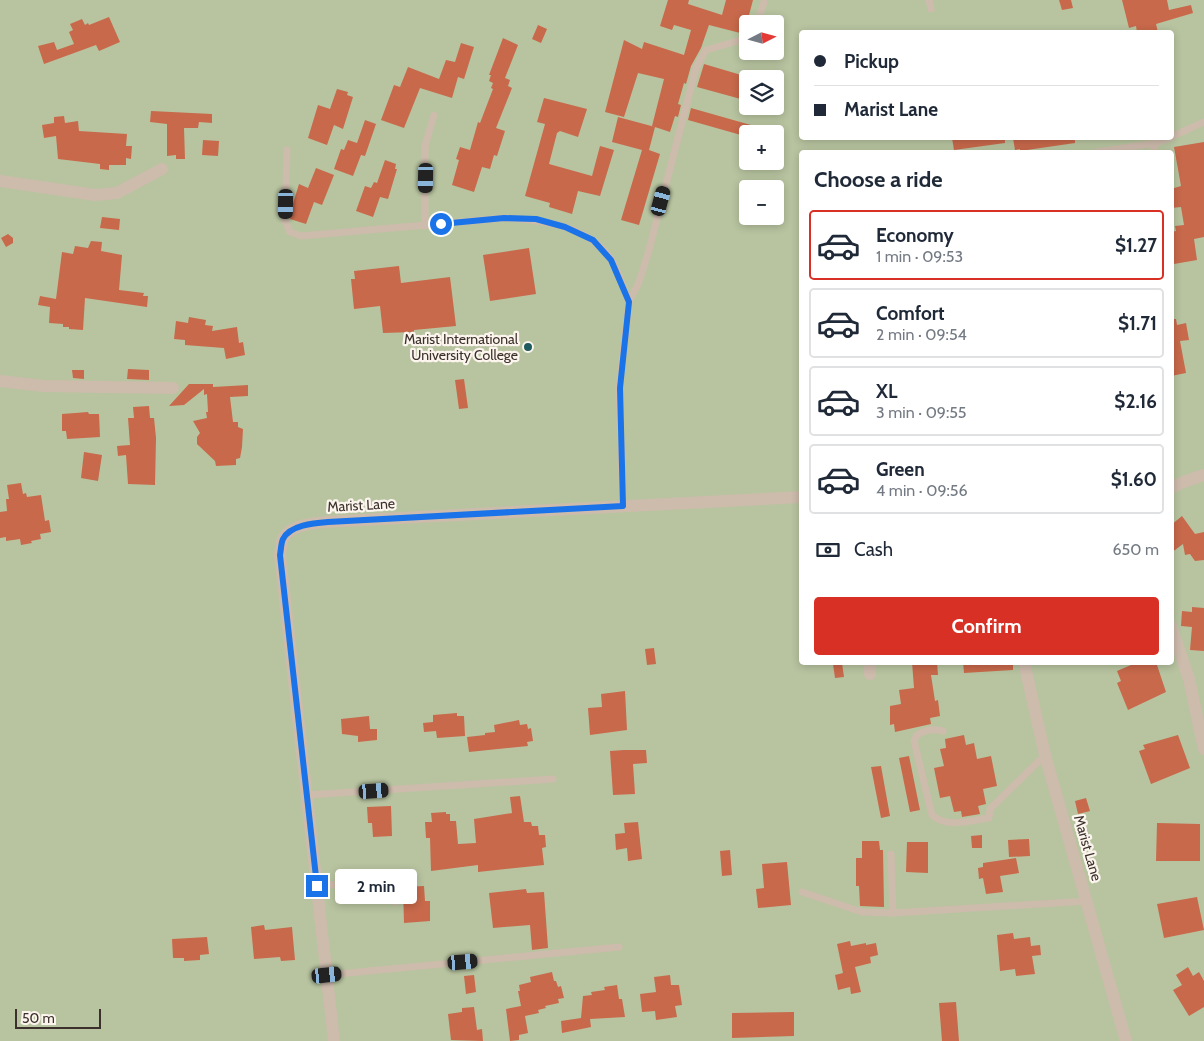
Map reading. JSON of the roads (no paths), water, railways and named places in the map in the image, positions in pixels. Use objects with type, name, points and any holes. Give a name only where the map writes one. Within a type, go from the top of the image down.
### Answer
[{"type":"street","points":[[0,180],[95,195],[117,193],[162,169]]},
{"type":"street","points":[[0,381],[43,386],[173,388]]},
{"type":"street","points":[[1174,486],[1204,475]]},
{"type":"street","name":"Marist Lane","points":[[334,1041],[280,555],[283,540],[289,532],[312,523],[799,497]]},
{"type":"street","points":[[1174,635],[1189,679],[1204,749]]},
{"type":"street","name":"Marist Lane","points":[[1025,665],[1045,755],[1088,901],[1126,1041]]},
{"type":"lane","points":[[929,0],[931,9]]},
{"type":"lane","points":[[760,15],[764,2]]},
{"type":"lane","points":[[623,506],[620,388],[629,302],[639,282],[649,250],[696,68],[702,53],[715,46],[739,40]]},
{"type":"lane","points":[[425,226],[425,146],[434,116]]},
{"type":"lane","points":[[1174,136],[1204,122]]},
{"type":"lane","points":[[1111,150],[1156,143],[1164,140]]},
{"type":"lane","points":[[1154,150],[1156,143]]},
{"type":"lane","points":[[287,150],[285,221],[290,232],[301,236],[504,218],[536,219],[565,227],[593,240],[611,260],[629,302]]},
{"type":"lane","points":[[943,731],[930,728],[917,735],[914,741],[932,815],[937,820],[951,823],[989,818],[990,809],[1045,755]]},
{"type":"lane","points":[[307,795],[553,779]]},
{"type":"lane","points":[[891,854],[893,913]]},
{"type":"lane","points":[[317,886],[393,880],[395,902]]},
{"type":"lane","points":[[802,892],[862,912],[893,913],[1088,901]]},
{"type":"lane","points":[[327,975],[619,947]]},
{"type":"place","name":"Marist International University College","points":[[528,347]]}]
